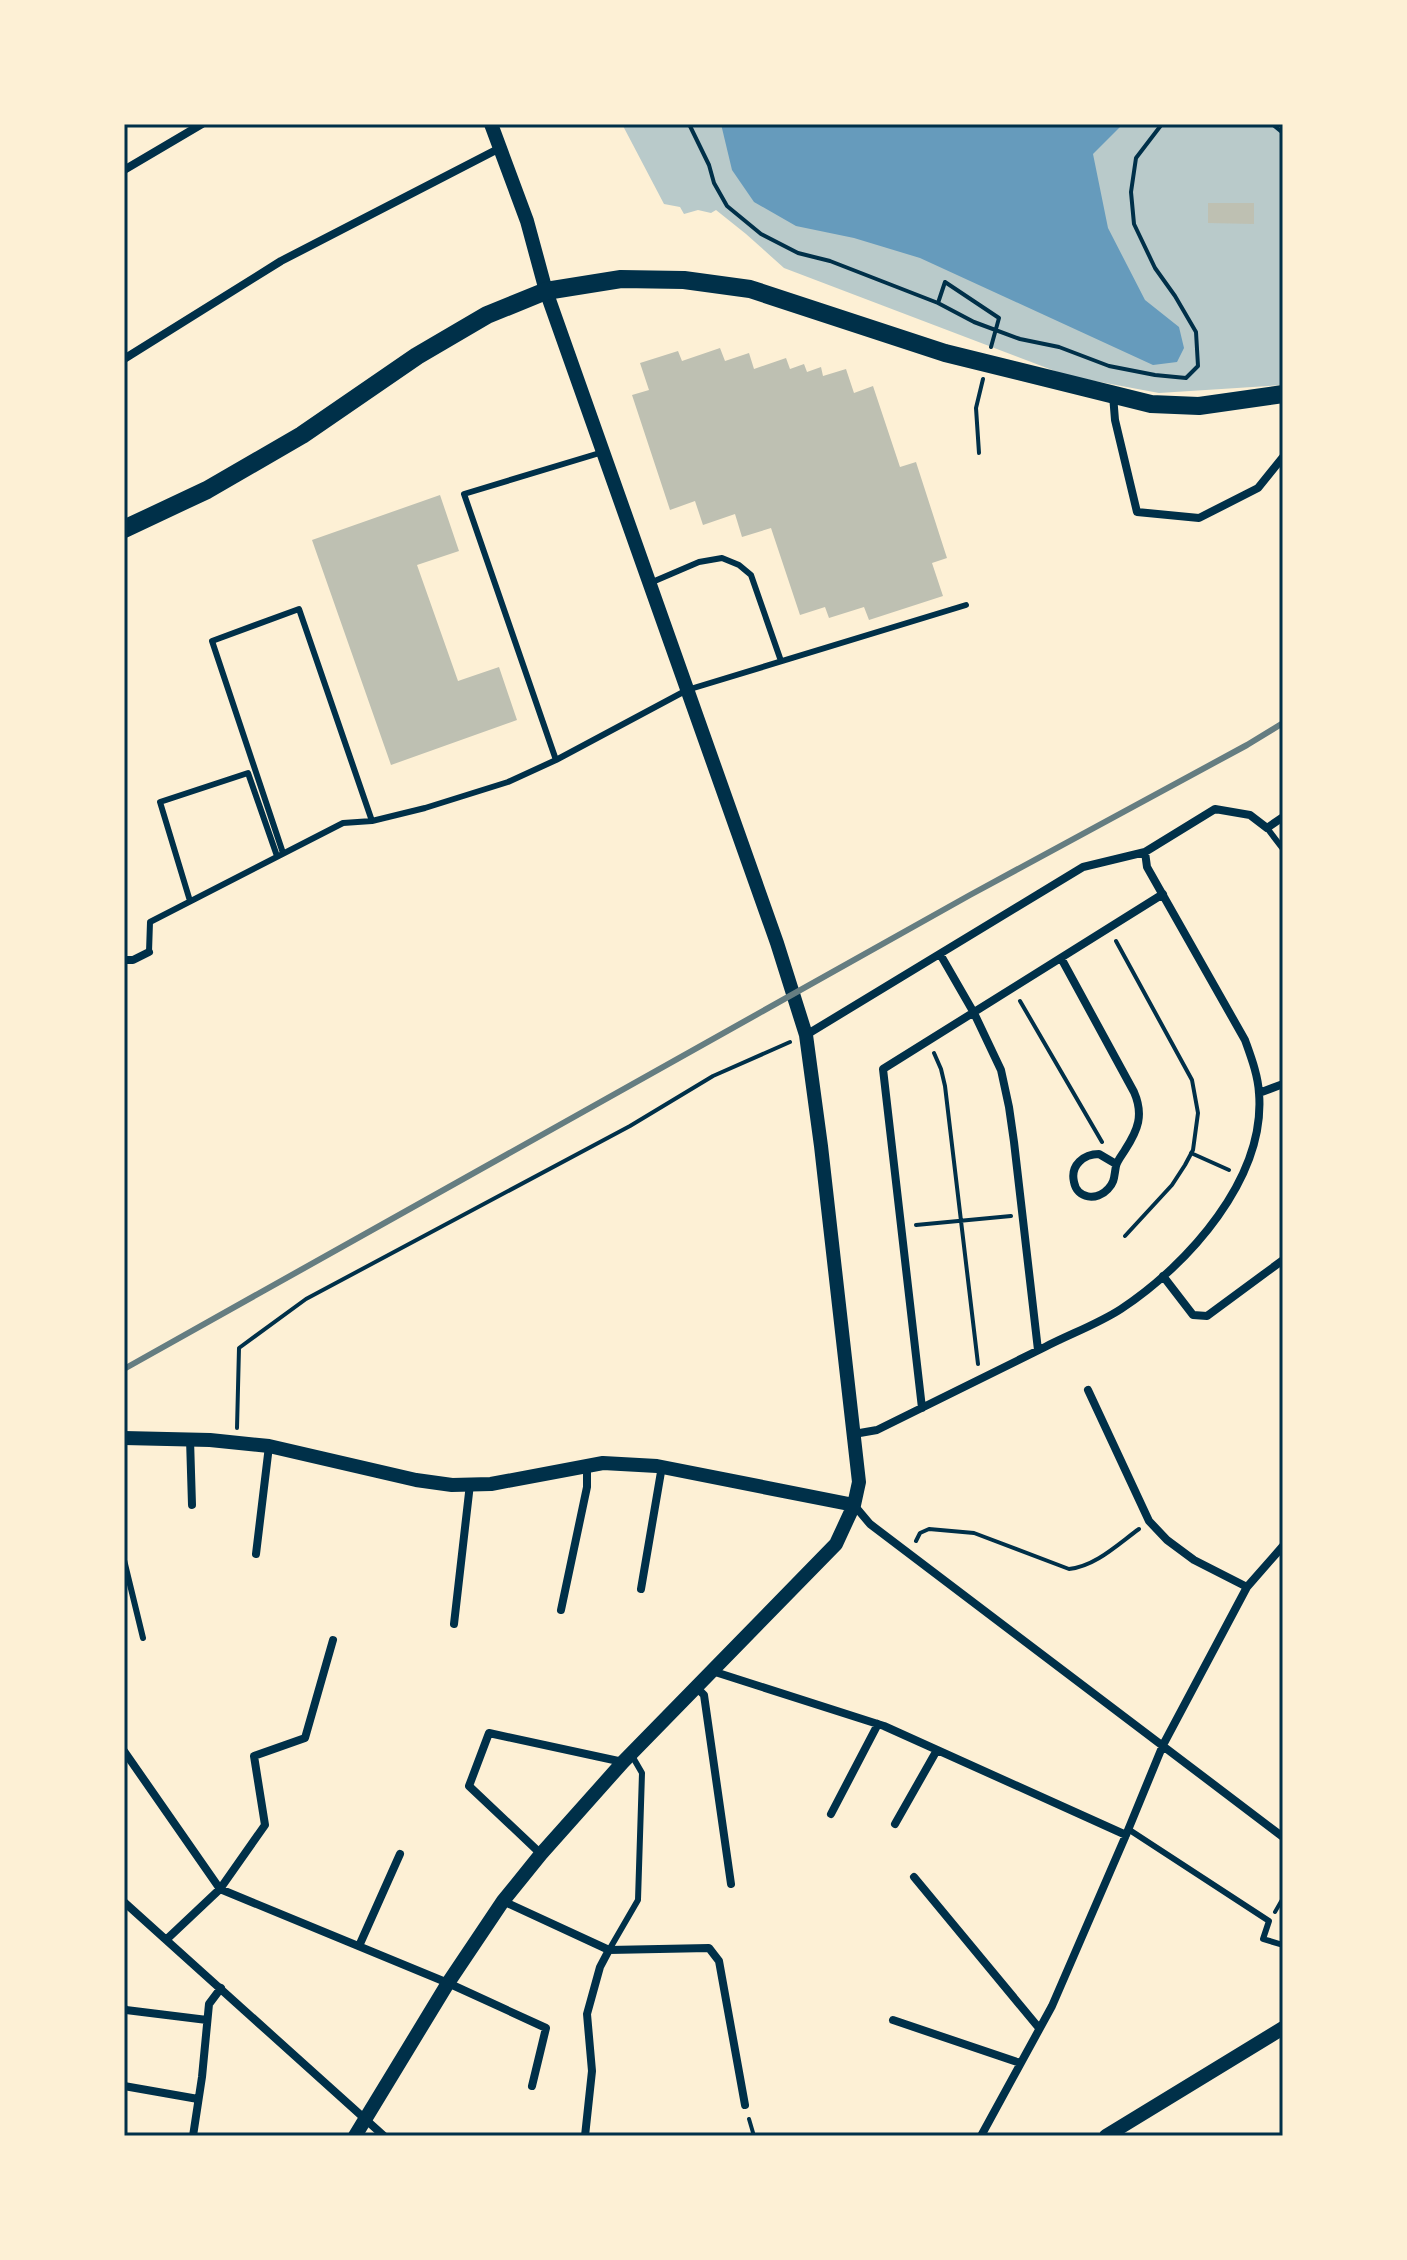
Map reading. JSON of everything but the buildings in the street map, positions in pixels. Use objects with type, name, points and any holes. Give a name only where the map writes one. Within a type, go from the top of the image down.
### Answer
[{"type":"main road","points":[[124,529],[207,490],[302,435],[417,356],[487,315],[546,291],[621,279],[684,280],[750,289],[945,353],[1151,404],[1199,406],[1283,394]]},
{"type":"street","points":[[124,170],[202,124]]},
{"type":"street","points":[[355,2136],[448,1983],[503,1901],[627,1758],[836,1544],[854,1505],[859,1482],[806,1035],[777,943],[546,291],[527,221],[491,124]]},
{"type":"street","points":[[124,359],[281,261],[500,148]]},
{"type":"street","points":[[1113,394],[1115,420],[1137,512],[1199,518],[1258,488],[1283,457]]},
{"type":"street","points":[[806,1035],[1083,867],[1145,852],[1215,809],[1250,815],[1267,828],[1283,817]]},
{"type":"street","points":[[854,1434],[877,1430],[1120,1309],[1183,1257],[1215,1220],[1242,1175],[1256,1136],[1259,1093],[1254,1067],[1245,1040],[1147,867],[1145,852]]},
{"type":"street","points":[[922,1408],[883,1069],[1163,894]]},
{"type":"street","points":[[124,960],[133,960],[149,952]]},
{"type":"street","points":[[940,954],[974,1013],[1001,1070],[1011,1118],[1038,1350]]},
{"type":"street","points":[[1061,958],[1139,1103],[1136,1134],[1116,1164],[1115,1177],[1108,1189],[1096,1197],[1084,1196],[1074,1185],[1075,1167],[1085,1157],[1099,1154],[1116,1164]]},
{"type":"street","points":[[1259,1093],[1283,1084]]},
{"type":"street","points":[[1163,1276],[1193,1315],[1207,1316],[1283,1260]]},
{"type":"street","points":[[1088,1390],[1149,1521],[1167,1540],[1194,1560],[1247,1587]]},
{"type":"street","points":[[124,1438],[190,1439],[269,1446],[416,1480],[452,1485],[491,1484],[603,1463],[662,1466],[854,1505],[870,1524],[1283,1837]]},
{"type":"street","points":[[190,1439],[192,1505]]},
{"type":"street","points":[[256,1554],[269,1446]]},
{"type":"street","points":[[561,1610],[587,1487],[587,1466]]},
{"type":"street","points":[[641,1589],[662,1466]]},
{"type":"street","points":[[454,1624],[470,1484]]},
{"type":"street","points":[[981,2136],[1052,2006],[1163,1745],[1247,1587],[1283,1546]]},
{"type":"street","points":[[167,1939],[220,1889],[265,1825],[254,1756],[305,1738],[333,1640]]},
{"type":"street","points":[[712,1671],[878,1724],[1127,1832]]},
{"type":"street","points":[[696,1687],[704,1695],[731,1884]]},
{"type":"street","points":[[831,1814],[878,1724]]},
{"type":"street","points":[[541,1854],[469,1786],[489,1733],[627,1758]]},
{"type":"street","points":[[895,1824],[937,1750]]},
{"type":"street","points":[[124,1751],[220,1889],[448,1983],[546,2028],[532,2086]]},
{"type":"street","points":[[359,1946],[400,1854]]},
{"type":"street","points":[[914,1877],[1039,2028]]},
{"type":"street","points":[[503,1901],[609,1950],[709,1948],[719,1961],[745,2105]]},
{"type":"street","points":[[124,1902],[384,2136]]},
{"type":"street","points":[[585,2136],[592,2071],[587,2014],[600,1967],[609,1950]]},
{"type":"street","points":[[193,2136],[209,2004],[221,1988]]},
{"type":"street","points":[[124,2008],[207,2020]]},
{"type":"street","points":[[893,2020],[1020,2063]]},
{"type":"street","points":[[1106,2136],[1283,2028]]},
{"type":"street","points":[[124,2086],[198,2099]]},
{"type":"lane","points":[[556,760],[464,494],[603,452]]},
{"type":"lane","points":[[650,583],[699,562],[722,558],[739,565],[751,575],[781,661]]},
{"type":"lane","points":[[149,952],[150,922],[343,823],[372,821],[425,808],[508,782],[687,690],[966,605]]},
{"type":"lane","points":[[280,855],[212,641],[299,609],[372,821]]},
{"type":"lane","points":[[190,901],[160,802],[248,773],[280,855]]},
{"type":"lane","points":[[1267,828],[1283,849]]},
{"type":"lane","points":[[124,1560],[143,1638]]},
{"type":"lane","points":[[609,1950],[638,1900],[642,1773],[627,1758]]},
{"type":"lane","points":[[1127,1832],[1269,1921],[1263,1939],[1283,1945]]},
{"type":"path","points":[[689,124],[727,206],[761,234],[798,253],[830,261],[1020,339],[1059,347],[1109,366],[1186,378],[1198,366],[1196,332],[1155,268],[1134,224],[1131,192],[1136,158],[1162,124]]},
{"type":"path","points":[[1272,124],[1283,133]]},
{"type":"path","points":[[938,303],[945,282],[999,318]]},
{"type":"path","points":[[976,408],[979,453]]},
{"type":"path","points":[[1109,928],[1192,1080],[1198,1113],[1191,1153],[1172,1185],[1125,1236]]},
{"type":"path","points":[[1012,988],[1116,1164]]},
{"type":"path","points":[[236,1442],[239,1348],[306,1299],[630,1126],[713,1076],[806,1035]]},
{"type":"path","points":[[928,1041],[945,1086],[980,1379]]},
{"type":"path","points":[[1191,1153],[1242,1175]]},
{"type":"path","points":[[901,1226],[1023,1215]]},
{"type":"path","points":[[908,1553],[920,1533],[929,1529],[974,1533],[1069,1569],[1081,1568],[1097,1560],[1149,1521]]},
{"type":"path","points":[[745,2105],[754,2136]]},
{"type":"shaded area","points":[[622,124],[1283,124],[1283,385],[1159,393],[1068,376],[784,268],[716,210],[684,214],[680,207],[664,204]]},
{"type":"water","points":[[721,124],[1123,124],[1093,154],[1108,228],[1145,300],[1179,327],[1184,348],[1177,362],[1153,365],[920,258],[854,238],[796,226],[754,202],[732,170]]},
{"type":"railway","points":[[124,1369],[1283,723]]}]
